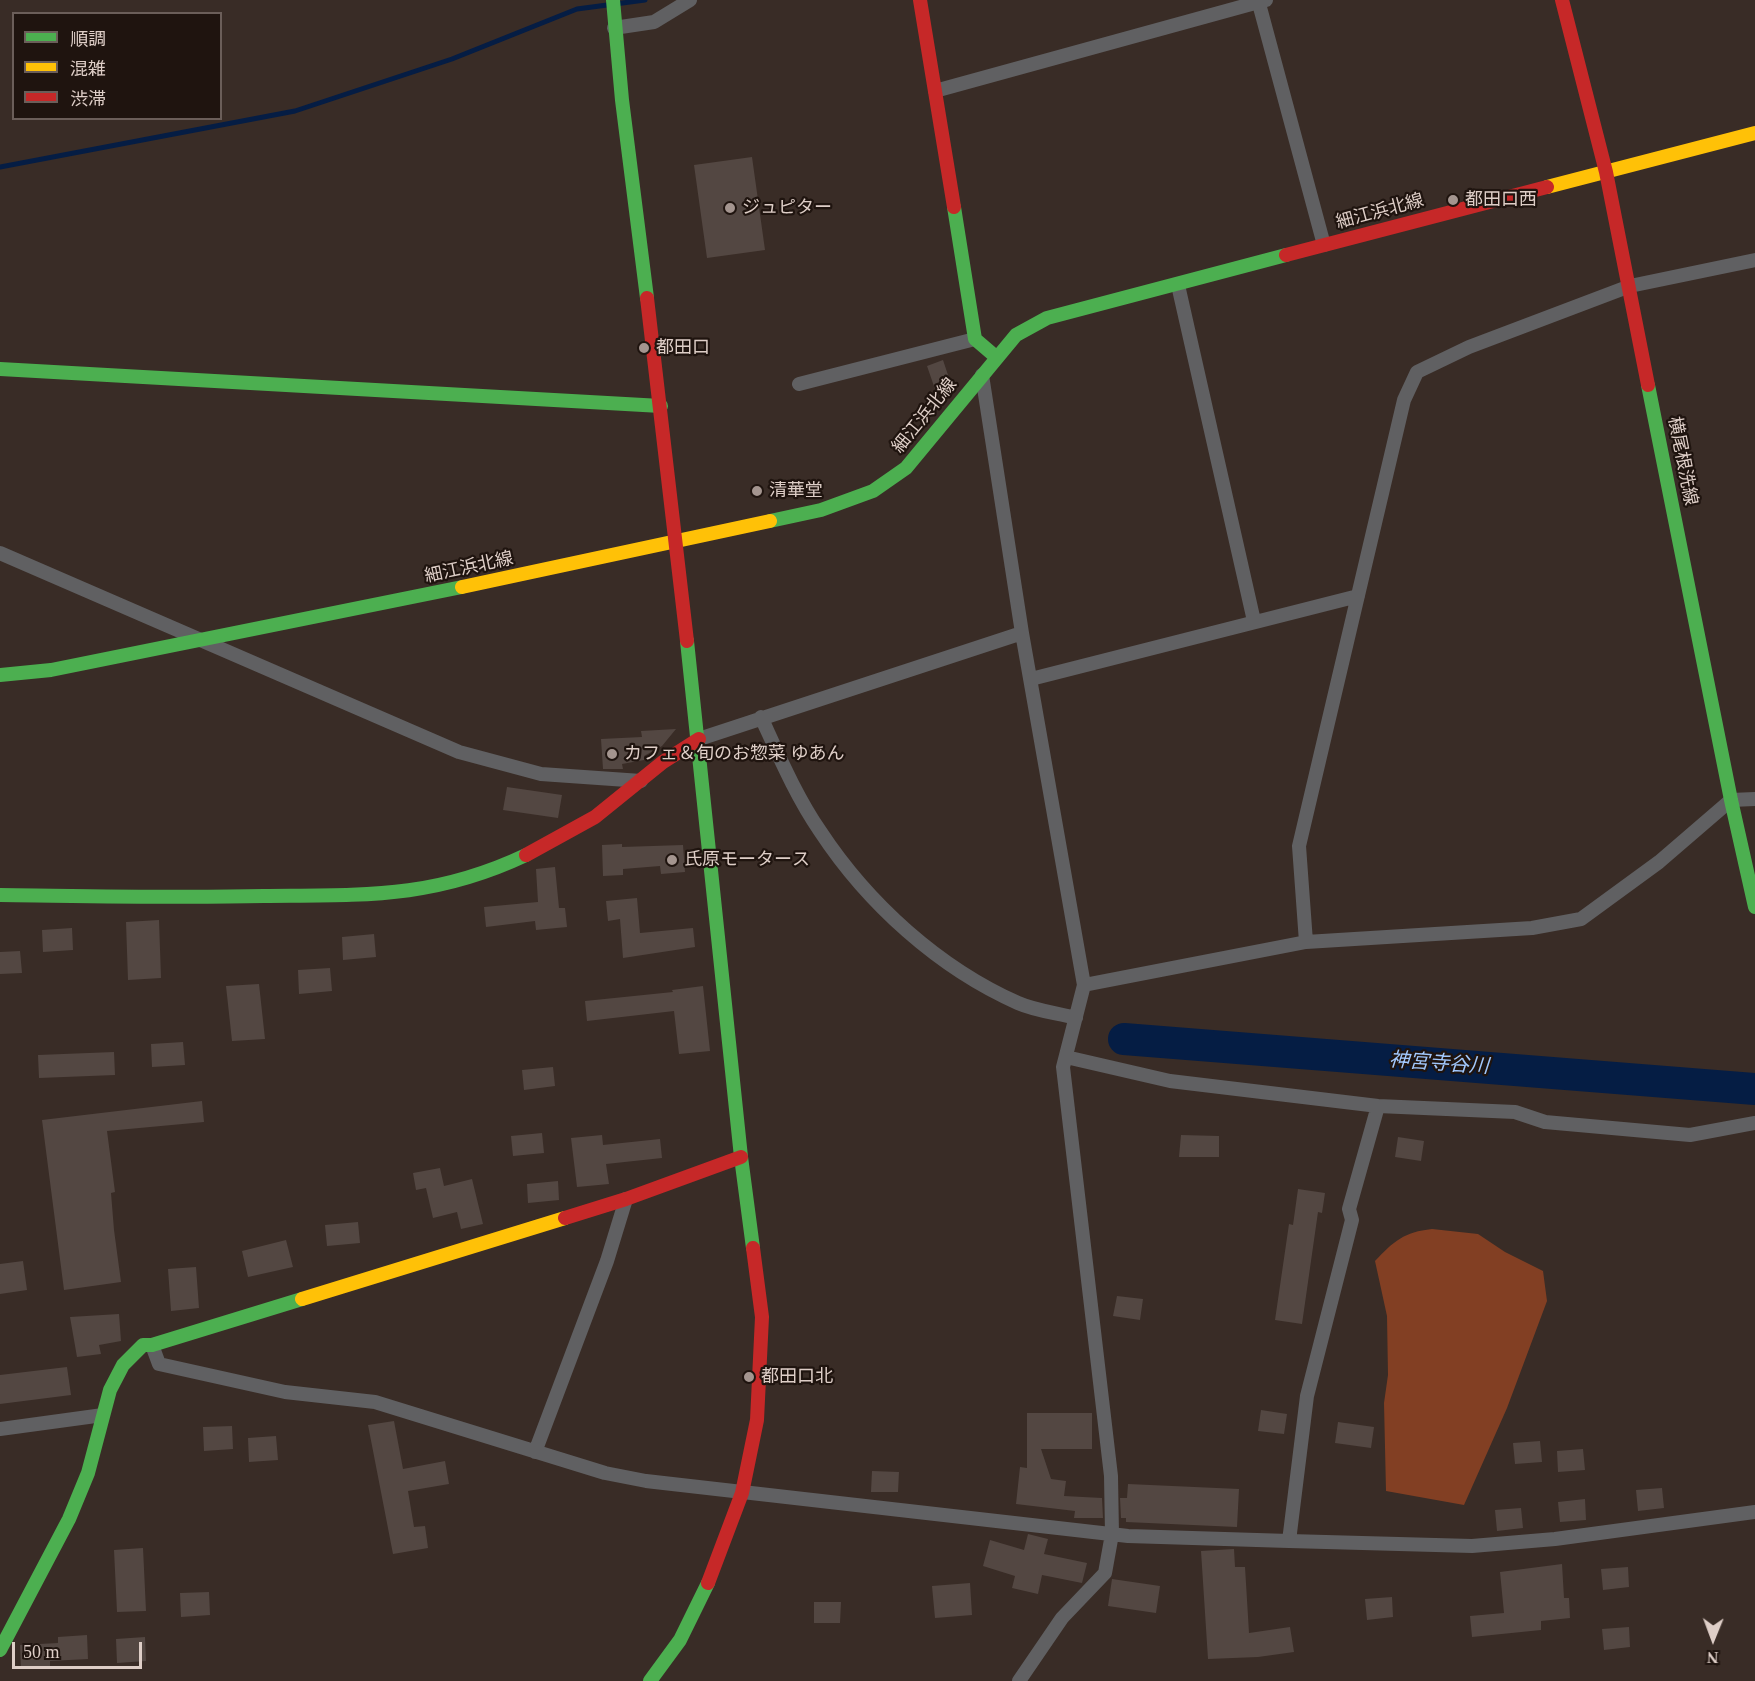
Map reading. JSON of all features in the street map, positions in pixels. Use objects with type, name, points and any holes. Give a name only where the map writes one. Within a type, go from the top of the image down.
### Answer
[{"type":"street","points":[[613,0],[614,24],[677,540],[741,1157],[762,1317],[757,1420],[742,1493],[714,1570],[685,1630],[650,1681]]},
{"type":"street","points":[[614,24],[654,22],[690,0]]},
{"type":"street","points":[[920,0],[975,339],[996,357]]},
{"type":"street","name":"横尾根洗線","points":[[1562,0],[1606,172],[1731,800],[1755,907]]},
{"type":"street","points":[[935,91],[1261,1],[1324,245]]},
{"type":"street","points":[[1606,172],[1755,133]]},
{"type":"street","name":"細江浜北線","points":[[0,675],[51,670],[431,595],[821,510],[873,491],[906,468],[1016,335],[1047,318],[1606,172]]},
{"type":"street","points":[[1306,942],[1299,846],[1404,399],[1417,372],[1468,347],[1630,286],[1755,260]]},
{"type":"street","points":[[1178,285],[1254,621]]},
{"type":"street","points":[[799,384],[975,339]]},
{"type":"street","points":[[0,369],[661,406]]},
{"type":"street","points":[[982,375],[1023,633],[1084,985],[1063,1067],[1111,1476],[1112,1534],[1105,1573],[1062,1618],[1019,1681]]},
{"type":"street","points":[[0,553],[202,639],[339,702],[459,752],[541,774],[641,781]]},
{"type":"street","points":[[1031,679],[1358,596]]},
{"type":"street","points":[[0,895],[256,897],[429,889],[486,873],[552,842],[606,809],[681,748],[699,738],[1023,633]]},
{"type":"street","points":[[761,717],[787,774],[820,832],[860,881],[906,931],[965,976],[1011,999],[1076,1017]]},
{"type":"street","points":[[1084,985],[1306,942],[1533,928],[1581,919],[1659,862],[1731,800],[1755,799]]},
{"type":"street","points":[[1066,1058],[1170,1081],[1378,1106],[1515,1112],[1545,1122],[1690,1135],[1755,1123]]},
{"type":"street","points":[[1289,1541],[1308,1396],[1352,1220],[1349,1209],[1378,1106]]},
{"type":"street","points":[[0,1650],[69,1519],[88,1473],[110,1390],[123,1365],[143,1345],[152,1345],[626,1199],[741,1157]]},
{"type":"street","points":[[535,1452],[607,1261],[626,1199]]},
{"type":"street","points":[[152,1345],[159,1364],[285,1392],[375,1402],[535,1452],[636,1479],[1112,1534],[1472,1546],[1555,1539],[1755,1512]]},
{"type":"street","points":[[0,1429],[103,1415]]},
{"type":"shaded area","points":[[1432,1229],[1478,1234],[1505,1252],[1543,1271],[1547,1301],[1507,1408],[1464,1505],[1386,1491],[1384,1403],[1388,1375],[1387,1316],[1375,1261],[1388,1248],[1407,1235]]},
{"type":"building","name":"ジュピター","points":[[752,157],[765,250],[707,258],[694,165]]},
{"type":"building","points":[[943,360],[953,390],[937,395],[927,366]]},
{"type":"building","points":[[676,729],[662,746],[644,756],[644,760],[622,764],[623,769],[603,769],[601,739],[642,737],[641,731]]},
{"type":"building","points":[[507,787],[562,795],[558,818],[503,810]]},
{"type":"building","points":[[622,844],[622,847],[683,845],[685,872],[661,874],[660,866],[623,869],[623,875],[603,876],[602,845]]},
{"type":"building","points":[[555,867],[559,908],[565,908],[567,927],[536,930],[535,921],[486,927],[484,907],[538,902],[536,869]]},
{"type":"building","points":[[637,898],[640,933],[693,928],[695,947],[623,958],[620,919],[608,921],[606,901]]},
{"type":"building","points":[[159,920],[161,978],[128,980],[126,922]]},
{"type":"building","points":[[72,928],[73,950],[43,952],[42,930]]},
{"type":"building","points":[[374,934],[376,957],[343,960],[342,937]]},
{"type":"building","points":[[20,951],[22,973],[0,974],[0,952]]},
{"type":"building","points":[[330,968],[332,991],[299,994],[298,970]]},
{"type":"building","points":[[259,984],[265,1039],[232,1041],[226,986]]},
{"type":"building","points":[[703,986],[710,1051],[679,1054],[674,1011],[587,1021],[585,1001],[673,992],[672,990]]},
{"type":"building","points":[[183,1042],[185,1065],[152,1067],[151,1044]]},
{"type":"building","points":[[114,1052],[115,1075],[39,1078],[38,1055]]},
{"type":"building","points":[[553,1067],[555,1086],[524,1090],[522,1070]]},
{"type":"building","points":[[202,1101],[204,1122],[107,1131],[115,1192],[111,1193],[121,1282],[64,1290],[42,1120]]},
{"type":"building","points":[[542,1133],[544,1153],[513,1156],[511,1136]]},
{"type":"building","points":[[602,1135],[603,1145],[660,1139],[662,1158],[606,1164],[609,1184],[577,1187],[571,1138]]},
{"type":"building","points":[[1181,1135],[1219,1136],[1219,1157],[1179,1157]]},
{"type":"building","points":[[1398,1137],[1424,1141],[1421,1161],[1395,1157]]},
{"type":"building","points":[[440,1168],[444,1186],[472,1179],[483,1224],[461,1229],[457,1212],[433,1218],[426,1188],[416,1190],[413,1173]]},
{"type":"building","points":[[558,1181],[559,1200],[528,1203],[527,1184]]},
{"type":"building","points":[[1298,1189],[1325,1193],[1322,1213],[1318,1212],[1302,1324],[1275,1320],[1289,1224],[1293,1225]]},
{"type":"building","points":[[358,1222],[360,1243],[327,1246],[325,1225]]},
{"type":"building","points":[[286,1240],[293,1267],[248,1277],[242,1251]]},
{"type":"building","points":[[23,1261],[27,1290],[0,1294],[0,1264]]},
{"type":"building","points":[[196,1267],[199,1308],[171,1311],[168,1269]]},
{"type":"building","points":[[1117,1296],[1143,1299],[1140,1320],[1113,1316]]},
{"type":"building","points":[[119,1314],[121,1341],[99,1345],[101,1354],[77,1357],[70,1317]]},
{"type":"building","points":[[67,1367],[71,1395],[0,1404],[0,1375]]},
{"type":"building","points":[[1261,1410],[1287,1414],[1284,1434],[1258,1431]]},
{"type":"building","points":[[1027,1413],[1092,1413],[1092,1449],[1041,1449],[1051,1479],[1066,1481],[1064,1496],[1102,1498],[1103,1518],[1074,1518],[1075,1511],[1016,1504],[1020,1467],[1027,1468]]},
{"type":"building","points":[[394,1421],[403,1469],[445,1461],[449,1484],[408,1491],[414,1527],[425,1526],[428,1548],[393,1554],[368,1425]]},
{"type":"building","points":[[1338,1422],[1374,1427],[1371,1448],[1335,1443]]},
{"type":"building","points":[[232,1426],[233,1449],[204,1451],[203,1427]]},
{"type":"building","points":[[276,1436],[278,1460],[249,1462],[248,1438]]},
{"type":"building","points":[[1540,1441],[1542,1462],[1515,1464],[1513,1443]]},
{"type":"building","points":[[1583,1449],[1585,1470],[1558,1472],[1557,1451]]},
{"type":"building","points":[[872,1471],[899,1472],[898,1492],[871,1492]]},
{"type":"building","points":[[1128,1484],[1239,1489],[1237,1527],[1126,1522],[1126,1518],[1121,1518],[1120,1498],[1127,1498]]},
{"type":"building","points":[[1662,1488],[1664,1508],[1638,1511],[1636,1490]]},
{"type":"building","points":[[1585,1499],[1586,1520],[1560,1522],[1558,1502]]},
{"type":"building","points":[[1521,1508],[1523,1528],[1497,1531],[1495,1510]]},
{"type":"building","points":[[1028,1534],[1048,1539],[1044,1554],[1087,1563],[1082,1583],[1042,1575],[1038,1594],[1012,1588],[1015,1576],[983,1566],[990,1540],[1024,1550]]},
{"type":"building","points":[[143,1548],[146,1611],[117,1612],[114,1550]]},
{"type":"building","points":[[1234,1549],[1235,1567],[1245,1567],[1249,1633],[1290,1627],[1294,1652],[1258,1657],[1208,1659],[1201,1551]]},
{"type":"building","points":[[1562,1564],[1564,1598],[1569,1598],[1570,1618],[1541,1621],[1541,1630],[1472,1637],[1470,1616],[1504,1613],[1500,1572]]},
{"type":"building","points":[[1628,1567],[1629,1587],[1603,1590],[1601,1569]]},
{"type":"building","points":[[1112,1579],[1160,1586],[1156,1613],[1108,1606]]},
{"type":"building","points":[[970,1583],[972,1615],[935,1618],[932,1586]]},
{"type":"building","points":[[209,1592],[210,1615],[181,1617],[180,1593]]},
{"type":"building","points":[[1392,1597],[1393,1617],[1367,1620],[1365,1599]]},
{"type":"building","points":[[814,1602],[841,1602],[840,1623],[814,1623]]},
{"type":"building","points":[[1629,1627],[1630,1647],[1604,1650],[1602,1629]]},
{"type":"building","points":[[87,1635],[88,1659],[50,1661],[50,1667],[21,1669],[20,1645],[58,1643],[58,1637]]},
{"type":"building","points":[[145,1637],[146,1661],[117,1663],[116,1639]]},
{"type":"waterway","points":[[0,167],[295,111],[452,59],[577,9],[645,0]]},
{"type":"waterway","name":"神宮寺谷川","points":[[1124,1039],[1755,1089]]},
{"type":"traffic: fast","points":[[613,0],[622,100],[647,298]]},
{"type":"traffic: fast","points":[[954,207],[975,339],[996,357]]},
{"type":"traffic: fast","points":[[770,521],[821,510],[873,491],[906,468],[1016,335],[1047,318],[1286,255]]},
{"type":"traffic: fast","points":[[0,369],[661,406]]},
{"type":"traffic: fast","points":[[1648,385],[1731,800],[1755,907]]},
{"type":"traffic: fast","points":[[0,675],[51,670],[462,587]]},
{"type":"traffic: fast","points":[[687,641],[741,1157],[753,1248]]},
{"type":"traffic: fast","points":[[0,895],[198,897],[397,892],[460,880],[526,855]]},
{"type":"traffic: fast","points":[[0,1650],[69,1519],[88,1473],[110,1390],[123,1365],[143,1345],[152,1345],[302,1299]]},
{"type":"traffic: fast","points":[[650,1681],[680,1640],[708,1583]]},
{"type":"traffic: slow","points":[[1547,187],[1755,133]]},
{"type":"traffic: slow","points":[[462,587],[770,521]]},
{"type":"traffic: slow","points":[[302,1299],[565,1218]]},
{"type":"traffic: jam","points":[[920,0],[954,207]]},
{"type":"traffic: jam","points":[[1562,0],[1606,172],[1648,385]]},
{"type":"traffic: jam","points":[[1286,255],[1547,187]]},
{"type":"traffic: jam","points":[[647,298],[687,641]]},
{"type":"traffic: jam","points":[[526,855],[595,817],[663,762],[699,739]]},
{"type":"traffic: jam","points":[[565,1218],[626,1199],[741,1157]]},
{"type":"traffic: jam","points":[[708,1583],[742,1493],[757,1420],[762,1317],[753,1248]]},
{"type":"place","name":"都田口西","points":[[1453,200]]},
{"type":"place","name":"ジュピター","points":[[730,208]]},
{"type":"place","name":"都田口","points":[[644,348]]},
{"type":"place","name":"清華堂","points":[[757,491]]},
{"type":"place","name":"カフェ＆旬のお惣菜 ゆあん","points":[[612,754]]},
{"type":"place","name":"氏原モータース","points":[[672,860]]},
{"type":"place","name":"都田口北","points":[[749,1377]]}]
